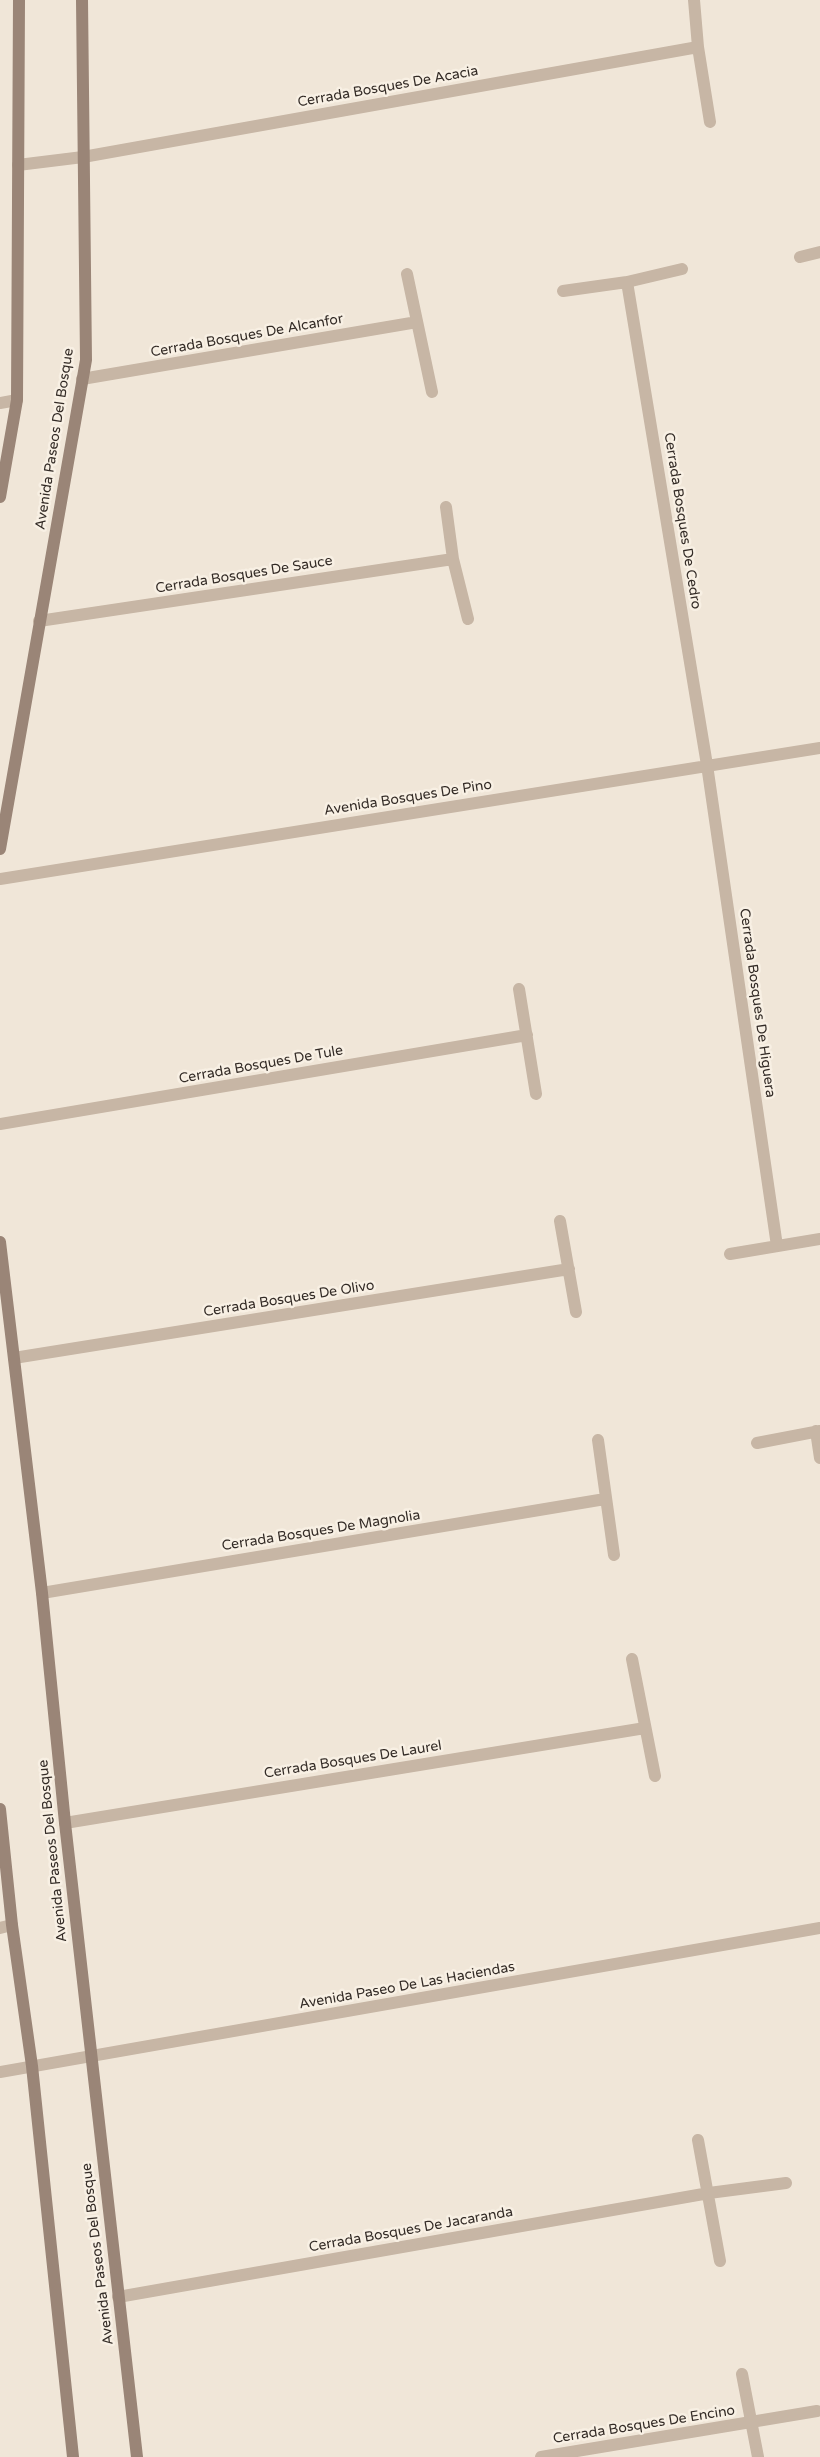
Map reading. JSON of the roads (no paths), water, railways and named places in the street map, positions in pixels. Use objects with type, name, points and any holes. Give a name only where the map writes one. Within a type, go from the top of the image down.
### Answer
[{"type":"main road","points":[[0,497],[18,400],[18,0]]},
{"type":"main road","name":"Avenida Paseos Del Bosque","points":[[0,849],[86,360],[82,0]]},
{"type":"main road","name":"Avenida Paseos Del Bosque","points":[[0,1242],[3,1300],[14,1358],[42,1593],[90,2057],[137,2457]]},
{"type":"main road","points":[[0,1809],[6,1926],[32,2066],[74,2457]]},
{"type":"street","points":[[694,0],[698,47],[710,122]]},
{"type":"street","name":"Cerrada Bosques De Acacia","points":[[18,165],[84,157],[698,47]]},
{"type":"street","points":[[800,257],[820,252]]},
{"type":"street","points":[[563,291],[627,282],[682,269]]},
{"type":"street","points":[[407,274],[432,392]]},
{"type":"street","name":"Cerrada Bosques De Cedro","points":[[627,282],[707,765]]},
{"type":"street","name":"Cerrada Bosques De Alcanfor","points":[[82,379],[417,322]]},
{"type":"street","points":[[0,403],[18,400]]},
{"type":"street","points":[[446,507],[453,559],[468,619]]},
{"type":"street","name":"Cerrada Bosques De Sauce","points":[[39,621],[453,559]]},
{"type":"street","name":"Avenida Bosques De Pino","points":[[0,879],[820,748]]},
{"type":"street","name":"Cerrada Bosques De Higuera","points":[[707,765],[777,1246]]},
{"type":"street","points":[[519,989],[536,1094]]},
{"type":"street","name":"Cerrada Bosques De Tule","points":[[0,1124],[527,1036]]},
{"type":"street","points":[[560,1221],[576,1312]]},
{"type":"street","points":[[730,1254],[820,1239]]},
{"type":"street","name":"Cerrada Bosques De Olivo","points":[[14,1358],[569,1269]]},
{"type":"street","points":[[757,1443],[818,1431],[820,1458]]},
{"type":"street","points":[[598,1440],[614,1555]]},
{"type":"street","name":"Cerrada Bosques De Magnolia","points":[[42,1593],[606,1499]]},
{"type":"street","points":[[632,1658],[655,1776]]},
{"type":"street","name":"Cerrada Bosques De Laurel","points":[[65,1823],[645,1728]]},
{"type":"street","name":"Avenida Paseo De Las Haciendas","points":[[0,2072],[820,1928]]},
{"type":"street","points":[[698,2140],[720,2261]]},
{"type":"street","name":"Cerrada Bosques De Jacaranda","points":[[118,2296],[709,2193],[786,2183]]},
{"type":"street","name":"Cerrada Bosques De Encino","points":[[742,2374],[758,2457]]},
{"type":"street","name":"Cerrada Bosques De Encino","points":[[541,2457],[817,2411]]}]
